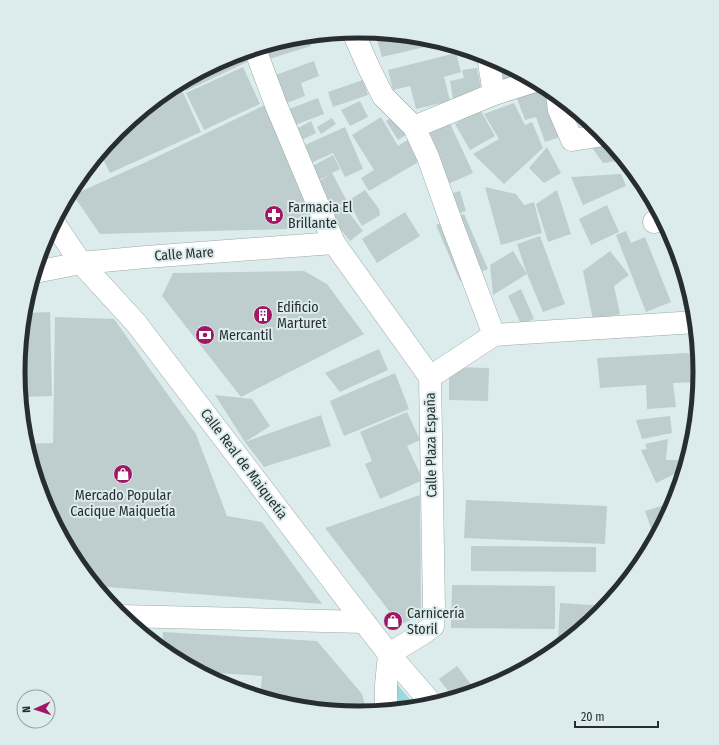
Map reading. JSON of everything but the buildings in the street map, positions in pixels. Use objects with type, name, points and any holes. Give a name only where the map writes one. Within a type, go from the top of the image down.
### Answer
[{"type":"street","points":[[356,38],[383,96],[414,127],[428,157],[452,226],[494,335]]},
{"type":"street","name":"Calle Plaza España","points":[[257,54],[276,105],[334,243],[430,377],[434,609],[433,626],[389,654]]},
{"type":"street","points":[[489,64],[494,94]]},
{"type":"street","points":[[414,127],[494,94],[528,83]]},
{"type":"street","points":[[558,103],[559,110],[572,140],[596,136]]},
{"type":"street","name":"Calle Real de Maiquetía","points":[[57,228],[81,263],[136,323],[364,622],[429,700]]},
{"type":"street","name":"Calle Mare","points":[[41,271],[81,263],[334,243]]},
{"type":"street","points":[[430,377],[494,335],[690,322]]},
{"type":"street","points":[[131,616],[364,622]]},
{"type":"street","points":[[386,706],[389,654]]},
{"type":"shaded area","points":[[397,684],[413,703],[398,704]]},
{"type":"place","name":"Farmacia El Brillante","points":[[274,215]]},
{"type":"place","name":"Edificio Marturet","points":[[263,315]]},
{"type":"place","name":"Mercantil","points":[[205,335]]},
{"type":"place","name":"Mercado Popular Cacique Maiquetía","points":[[123,474]]},
{"type":"place","name":"Carnicería Storil","points":[[393,621]]}]
